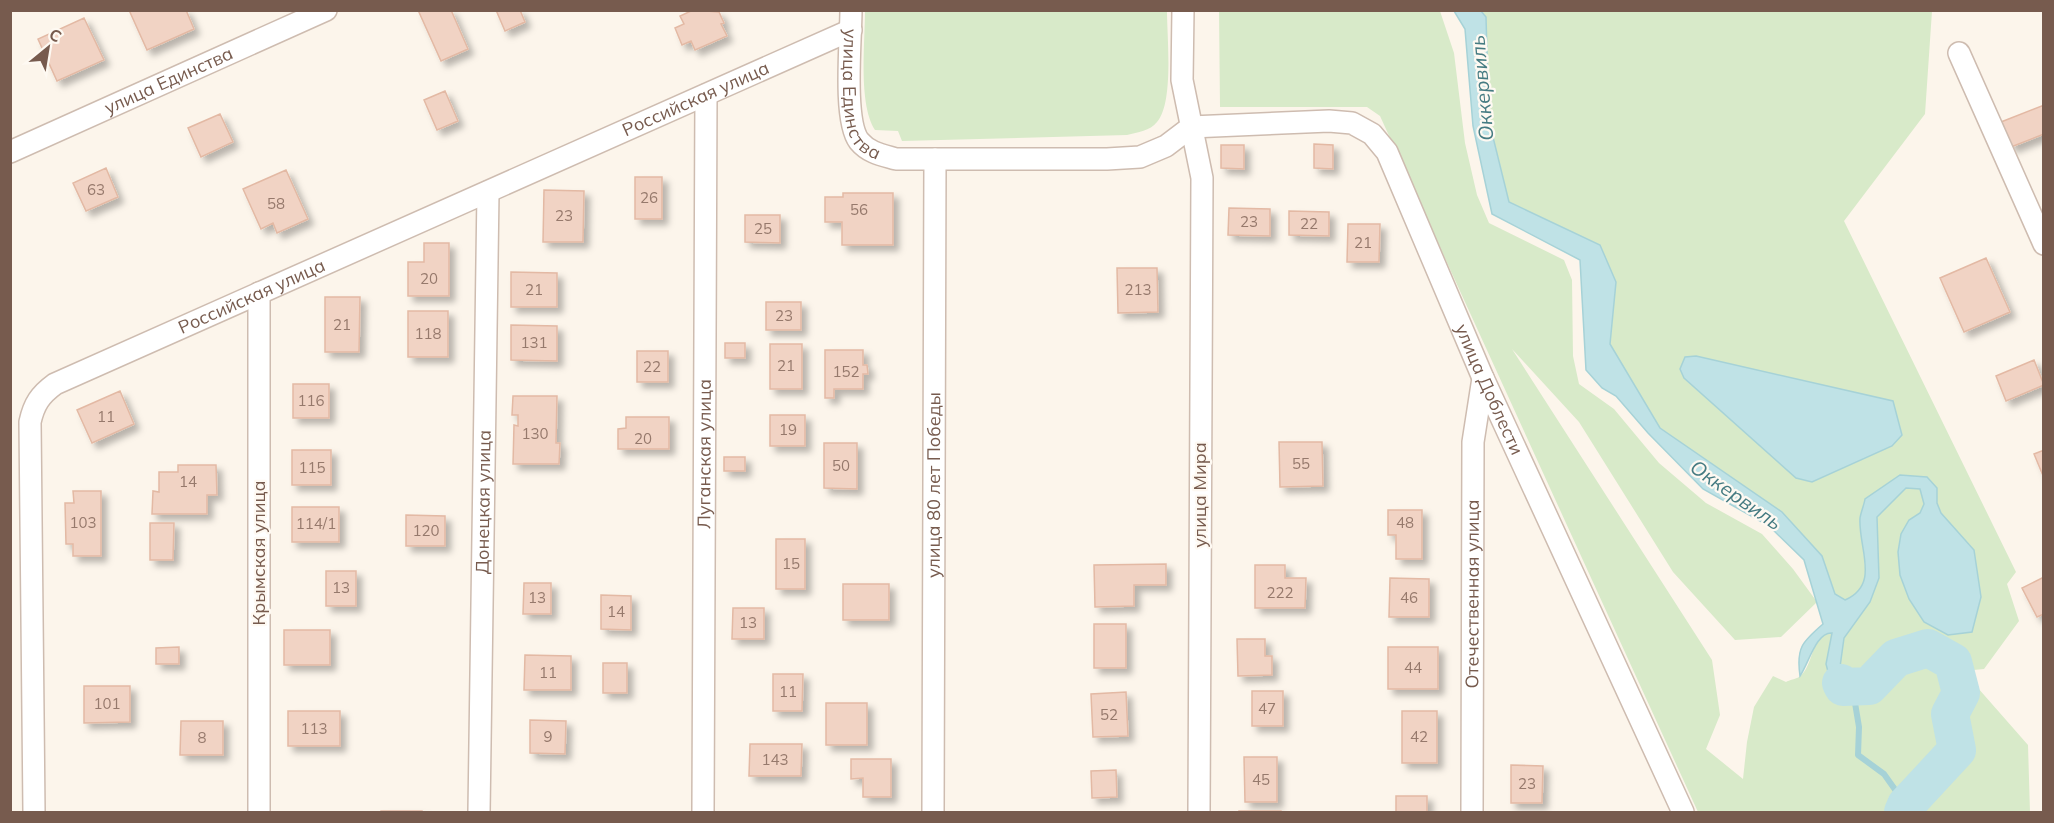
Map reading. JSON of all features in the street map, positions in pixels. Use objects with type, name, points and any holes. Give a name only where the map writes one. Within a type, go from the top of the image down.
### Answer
[{"type":"street","name":"улица Единства","points":[[10,152],[326,10]]},
{"type":"street","name":"улица Мира","points":[[1183,10],[1182,80],[1202,178],[1199,813]]},
{"type":"street","name":"улица Единства","points":[[851,20],[850,111],[858,140],[875,154],[896,159],[1140,157],[1166,146],[1191,128]]},
{"type":"street","name":"Российская улица","points":[[34,813],[30,422],[33,407],[42,393],[55,384],[706,95],[851,20]]},
{"type":"street","points":[[1959,53],[2043,244]]},
{"type":"street","name":"Луганская улица","points":[[703,813],[706,95]]},
{"type":"street","name":"улица Доблести","points":[[1191,128],[1329,121],[1352,123],[1372,134],[1387,152],[1483,378],[1683,813]]},
{"type":"street","name":"улица 80 лет Победы","points":[[933,813],[935,159]]},
{"type":"street","name":"Донецкая улица","points":[[479,813],[488,192]]},
{"type":"street","name":"Крымская улица","points":[[259,293],[259,813]]},
{"type":"street","name":"Отечественная улица","points":[[1472,813],[1473,442],[1483,378]]},
{"type":"green space","points":[[865,11],[1167,11],[1168,85],[1162,113],[1151,127],[1127,135],[902,141],[898,131],[875,130],[866,105],[864,89]]},
{"type":"green space","points":[[1219,11],[1440,11],[1454,53],[1465,143],[1477,195],[1489,223],[1564,260],[1572,280],[1573,356],[1579,384],[1614,409],[1659,463],[1706,503],[1762,534],[1793,569],[1817,602],[1781,637],[1735,640],[1673,572],[1579,422],[1512,349],[1712,660],[1720,715],[1706,749],[1743,779],[1754,707],[1773,676],[1786,682],[1799,677],[1808,665],[1820,638],[1833,633],[1826,664],[1833,691],[1870,673],[1847,675],[1840,667],[1844,638],[1870,602],[1879,578],[1877,517],[1906,488],[1920,489],[1924,504],[1920,513],[1909,520],[1974,550],[1941,513],[1937,503],[1937,488],[1900,475],[1860,518],[1866,577],[1857,595],[1845,600],[1835,594],[1822,556],[1782,512],[1660,428],[1610,344],[1616,282],[1600,245],[1509,202],[1489,121],[1486,17],[1481,11],[1932,11],[1925,114],[1844,221],[2016,572],[2007,584],[2019,621],[1984,669],[1963,671],[2028,745],[2030,812],[1698,812],[1380,116],[1367,107],[1220,107]],"holes":[[[1680,369],[1902,435],[1892,446],[1812,482],[1796,478],[1684,378]]]},
{"type":"water","points":[[1454,11],[1481,11],[1486,17],[1489,121],[1509,202],[1600,245],[1616,282],[1610,344],[1660,428],[1782,512],[1822,556],[1835,594],[1845,600],[1856,593],[1865,575],[1860,518],[1865,499],[1900,475],[1927,477],[1937,488],[1937,503],[1941,513],[1974,550],[1981,597],[1972,632],[1948,635],[1924,622],[1909,599],[1900,575],[1898,552],[1901,534],[1909,520],[1920,513],[1924,504],[1920,489],[1906,488],[1877,517],[1879,578],[1870,602],[1844,638],[1840,667],[1847,675],[1870,673],[1879,664],[1885,673],[1873,696],[1843,699],[1833,691],[1826,664],[1832,633],[1826,634],[1817,643],[1800,676],[1799,659],[1802,646],[1823,624],[1804,560],[1769,526],[1703,489],[1648,433],[1616,396],[1602,388],[1586,370],[1580,260],[1492,214],[1473,126],[1465,29]]},
{"type":"water","points":[[1696,356],[1893,401],[1902,435],[1892,446],[1812,482],[1796,478],[1684,378],[1680,369],[1685,357]]},
{"type":"building","points":[[129,10],[186,10],[194,29],[147,50]]},
{"type":"building","points":[[418,10],[451,10],[468,49],[441,61]]},
{"type":"building","points":[[496,10],[520,10],[525,22],[505,31]]},
{"type":"building","points":[[693,10],[719,12],[724,23],[721,24],[727,36],[695,50],[691,41],[682,45],[675,28],[684,24],[680,16]]},
{"type":"building","points":[[84,18],[104,60],[57,81],[38,39]]},
{"type":"building","points":[[445,91],[458,121],[437,130],[424,100]]},
{"type":"building","points":[[2044,105],[2044,134],[2011,147],[2001,122]]},
{"type":"building","points":[[220,114],[233,142],[201,157],[188,128]]},
{"type":"building","points":[[1314,144],[1333,145],[1333,169],[1314,168]]},
{"type":"building","points":[[1221,145],[1244,145],[1244,169],[1221,168]]},
{"type":"building","points":[[106,168],[118,197],[86,211],[73,183]]},
{"type":"building","points":[[286,170],[308,219],[277,233],[273,223],[261,229],[243,189]]},
{"type":"building","points":[[635,177],[662,177],[662,219],[635,219]]},
{"type":"building","points":[[544,190],[584,191],[583,242],[543,242]]},
{"type":"building","points":[[843,193],[893,193],[893,245],[842,245],[842,222],[825,222],[825,197],[843,197]]},
{"type":"building","points":[[1229,208],[1270,209],[1270,236],[1228,235]]},
{"type":"building","points":[[1289,211],[1329,212],[1329,236],[1289,235]]},
{"type":"building","points":[[745,215],[780,215],[780,243],[745,242]]},
{"type":"building","points":[[1348,224],[1380,224],[1379,262],[1347,262]]},
{"type":"building","points":[[424,243],[449,243],[449,296],[408,296],[408,262],[424,262]]},
{"type":"building","points":[[1986,258],[2010,312],[1964,332],[1940,278]]},
{"type":"building","points":[[1117,268],[1157,268],[1158,312],[1118,313]]},
{"type":"building","points":[[511,272],[557,273],[557,307],[511,307]]},
{"type":"building","points":[[325,297],[360,297],[359,352],[325,352]]},
{"type":"building","points":[[766,302],[801,302],[801,330],[766,330]]},
{"type":"building","points":[[408,311],[448,311],[448,357],[408,357]]},
{"type":"building","points":[[511,325],[557,326],[557,361],[511,360]]},
{"type":"building","points":[[725,343],[745,343],[745,358],[725,358]]},
{"type":"building","points":[[770,344],[802,344],[802,389],[770,389]]},
{"type":"building","points":[[825,350],[863,350],[863,365],[867,365],[868,374],[863,374],[863,389],[834,389],[834,398],[825,398]]},
{"type":"building","points":[[637,351],[668,351],[668,382],[637,382]]},
{"type":"building","points":[[2034,360],[2044,385],[2006,401],[1996,376]]},
{"type":"building","points":[[293,384],[329,384],[329,418],[293,418]]},
{"type":"building","points":[[120,391],[134,424],[92,443],[77,410]]},
{"type":"building","points":[[513,396],[557,396],[556,443],[560,443],[559,464],[513,464],[514,425],[518,426],[518,415],[512,415]]},
{"type":"building","points":[[770,415],[805,415],[805,446],[770,446]]},
{"type":"building","points":[[626,417],[669,417],[669,449],[618,449],[618,429],[626,428]]},
{"type":"building","points":[[1279,442],[1322,442],[1323,486],[1280,487]]},
{"type":"building","points":[[824,443],[857,443],[857,489],[824,488]]},
{"type":"building","points":[[292,450],[331,450],[331,485],[292,485]]},
{"type":"building","points":[[2044,450],[2044,478],[2034,454]]},
{"type":"building","points":[[724,457],[745,457],[745,471],[724,471]]},
{"type":"building","points":[[178,465],[216,465],[217,495],[207,495],[207,514],[152,514],[153,491],[159,492],[159,472],[178,472]]},
{"type":"building","points":[[73,491],[101,491],[101,556],[73,556],[73,544],[66,544],[65,503],[74,503]]},
{"type":"building","points":[[292,507],[339,507],[339,542],[292,542]]},
{"type":"building","points":[[1388,510],[1422,510],[1422,559],[1396,559],[1396,535],[1388,535]]},
{"type":"building","points":[[406,515],[445,516],[445,546],[406,546]]},
{"type":"building","points":[[150,523],[174,523],[173,560],[150,560]]},
{"type":"building","points":[[776,539],[805,539],[805,589],[776,589]]},
{"type":"building","points":[[1166,564],[1166,585],[1134,585],[1134,606],[1095,607],[1094,565]]},
{"type":"building","points":[[1255,565],[1285,565],[1285,578],[1306,578],[1305,608],[1255,608]]},
{"type":"building","points":[[326,571],[356,571],[356,606],[326,606]]},
{"type":"building","points":[[2044,577],[2044,614],[2037,617],[2022,588]]},
{"type":"building","points":[[1390,578],[1429,579],[1429,617],[1389,617]]},
{"type":"building","points":[[524,583],[551,583],[551,614],[523,614]]},
{"type":"building","points":[[843,584],[889,584],[889,620],[843,620]]},
{"type":"building","points":[[601,595],[631,596],[631,630],[601,629]]},
{"type":"building","points":[[733,608],[764,608],[764,639],[732,639]]},
{"type":"building","points":[[1094,624],[1126,624],[1126,668],[1094,668]]},
{"type":"building","points":[[284,630],[330,630],[330,665],[284,665]]},
{"type":"building","points":[[1237,639],[1265,639],[1265,656],[1272,656],[1272,675],[1238,676]]},
{"type":"building","points":[[179,647],[179,664],[156,664],[156,648]]},
{"type":"building","points":[[1388,647],[1438,647],[1438,689],[1388,689]]},
{"type":"building","points":[[525,655],[571,656],[571,690],[524,690]]},
{"type":"building","points":[[603,663],[627,663],[627,693],[603,693]]},
{"type":"building","points":[[773,674],[803,674],[802,711],[773,711]]},
{"type":"building","points":[[84,686],[130,686],[130,722],[84,723]]},
{"type":"building","points":[[1252,691],[1283,691],[1283,726],[1252,726]]},
{"type":"building","points":[[1126,692],[1128,736],[1093,737],[1091,694]]},
{"type":"building","points":[[826,703],[867,703],[867,745],[826,745]]},
{"type":"building","points":[[288,711],[340,711],[340,746],[288,746]]},
{"type":"building","points":[[1402,711],[1437,711],[1437,763],[1402,763]]},
{"type":"building","points":[[530,720],[566,721],[565,754],[530,753]]},
{"type":"building","points":[[181,721],[223,721],[223,755],[180,755]]},
{"type":"building","points":[[750,744],[802,744],[801,776],[749,776]]},
{"type":"building","points":[[1244,757],[1277,757],[1277,802],[1245,802]]},
{"type":"building","points":[[851,759],[891,759],[891,797],[863,797],[863,778],[851,779]]},
{"type":"building","points":[[1511,765],[1543,766],[1542,803],[1511,803]]},
{"type":"building","points":[[1116,770],[1117,797],[1092,798],[1091,771]]},
{"type":"building","points":[[1396,796],[1427,796],[1427,812],[1396,812]]},
{"type":"building","points":[[422,811],[422,812],[381,812]]},
{"type":"building","points":[[1281,811],[1281,812],[1239,812]]},
{"type":"waterway","name":"Оккервиль","points":[[1841,683],[1843,687],[1869,686],[1896,658],[1928,648],[1953,662],[1961,693],[1950,714],[1957,750],[1906,805],[1903,812]]},
{"type":"waterway","points":[[1853,691],[1859,727],[1858,755],[1884,774],[1906,805]]}]
